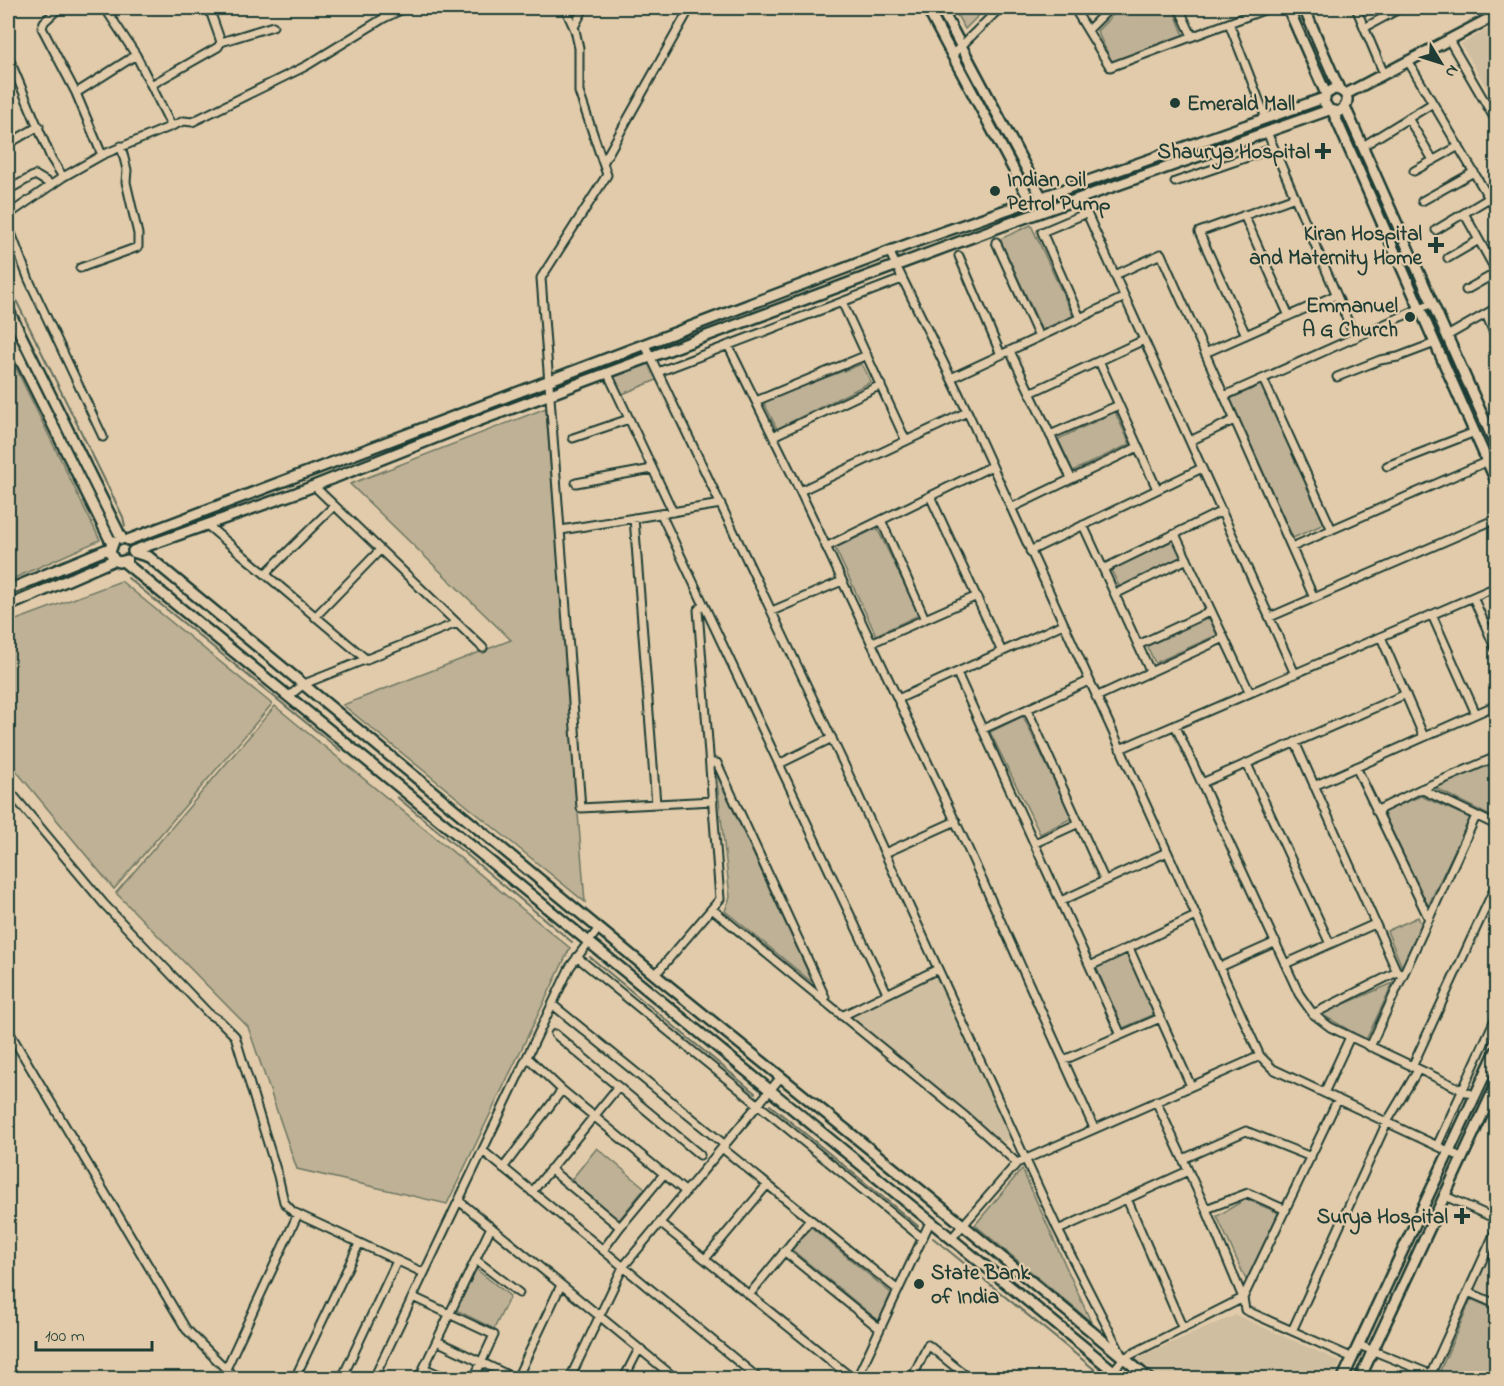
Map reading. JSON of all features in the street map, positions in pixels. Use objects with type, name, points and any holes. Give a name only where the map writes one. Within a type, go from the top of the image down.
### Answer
[{"type":"street","points":[[59,8],[44,22],[42,27],[76,93],[102,155]]},
{"type":"street","points":[[105,8],[136,55],[171,125]]},
{"type":"street","points":[[151,85],[218,48],[220,42],[209,8]]},
{"type":"street","points":[[8,215],[63,177],[102,155],[171,125],[184,121],[192,122],[306,66],[384,18],[405,8]]},
{"type":"street","points":[[565,8],[574,27],[579,48],[579,92],[608,175],[541,278],[581,808],[713,801]]},
{"type":"street","points":[[574,27],[584,8]]},
{"type":"street","points":[[603,163],[690,8]]},
{"type":"street","points":[[927,8],[1030,202],[1043,211]]},
{"type":"street","points":[[941,8],[1042,198],[1043,211]]},
{"type":"street","points":[[952,54],[962,47],[1000,8]]},
{"type":"street","points":[[1074,8],[1110,67],[1269,8]]},
{"type":"street","points":[[1088,30],[1110,8]]},
{"type":"street","points":[[1179,8],[1192,36]]},
{"type":"street","points":[[1288,8],[1325,96],[1324,102],[1331,111],[1475,432],[1492,461],[1497,481]]},
{"type":"street","points":[[8,606],[119,561],[128,560],[133,552],[1043,211],[1267,132],[1331,111],[1338,112],[1345,107],[1347,101],[1304,8]]},
{"type":"street","points":[[1356,8],[1384,74]]},
{"type":"street","points":[[1364,28],[1399,8]]},
{"type":"street","points":[[8,590],[124,539],[645,345],[889,251],[1266,118],[1325,96],[1331,89],[1342,91],[1384,74],[1497,15]]},
{"type":"street","points":[[1229,23],[1266,118]]},
{"type":"street","points":[[220,42],[273,26]]},
{"type":"street","points":[[1449,40],[1497,121]]},
{"type":"street","points":[[76,93],[136,55]]},
{"type":"street","points":[[8,56],[51,158],[63,177]]},
{"type":"street","points":[[1408,61],[1474,172],[1493,196],[1497,210]]},
{"type":"street","points":[[1363,146],[1433,103]]},
{"type":"street","points":[[1345,107],[1497,447]]},
{"type":"street","points":[[988,120],[999,115]]},
{"type":"street","points":[[1408,118],[1433,160]]},
{"type":"street","points":[[8,144],[39,126]]},
{"type":"street","points":[[1267,132],[1354,338]]},
{"type":"street","points":[[80,268],[138,247],[138,234],[126,182],[127,170],[121,146]]},
{"type":"street","points":[[1414,171],[1459,146]]},
{"type":"street","points":[[1175,182],[1274,148]]},
{"type":"street","points":[[1422,201],[1474,172]]},
{"type":"street","points":[[8,190],[35,175],[52,185]]},
{"type":"street","points":[[1436,230],[1493,196]]},
{"type":"street","points":[[1245,335],[1199,232],[1295,197]]},
{"type":"street","points":[[1080,198],[1295,674]]},
{"type":"street","points":[[1080,318],[1042,232],[1087,213]]},
{"type":"street","points":[[1464,213],[1497,272],[1466,291]]},
{"type":"street","points":[[1244,215],[1288,316]]},
{"type":"street","points":[[8,225],[29,280],[103,437]]},
{"type":"street","points":[[1448,258],[1479,240]]},
{"type":"street","points":[[996,242],[1039,337]]},
{"type":"street","points":[[889,251],[992,466],[1260,1056],[1273,1069],[1463,1158]]},
{"type":"street","points":[[1115,275],[1161,255],[1314,598]]},
{"type":"street","points":[[959,256],[1001,355]]},
{"type":"street","points":[[658,372],[902,279]]},
{"type":"street","points":[[1205,353],[1336,295]]},
{"type":"street","points":[[951,378],[1125,297]]},
{"type":"street","points":[[843,302],[906,441]]},
{"type":"street","points":[[1224,396],[1432,303]]},
{"type":"street","points":[[1447,336],[1497,308]]},
{"type":"street","points":[[8,309],[124,539],[132,547],[133,552]]},
{"type":"street","points":[[1485,314],[1497,338]]},
{"type":"street","points":[[8,335],[111,546],[111,556],[289,696],[1122,1378]]},
{"type":"street","points":[[1030,393],[1144,340]]},
{"type":"street","points":[[1337,377],[1380,360],[1398,357],[1435,343]]},
{"type":"street","points":[[645,345],[832,738],[1058,1230],[1113,1342],[1124,1358]]},
{"type":"street","points":[[728,345],[800,491],[956,822],[1094,1128]]},
{"type":"street","points":[[1010,351],[1071,478]]},
{"type":"street","points":[[756,401],[867,355]]},
{"type":"street","points":[[1099,361],[1157,489]]},
{"type":"street","points":[[608,374],[673,512]]},
{"type":"street","points":[[1263,379],[1332,530]]},
{"type":"street","points":[[773,436],[880,385]]},
{"type":"street","points":[[1050,435],[1119,405]]},
{"type":"street","points":[[800,491],[967,412]]},
{"type":"street","points":[[573,438],[629,419]]},
{"type":"street","points":[[1190,441],[1234,420]]},
{"type":"street","points":[[1388,466],[1475,432]]},
{"type":"street","points":[[1011,508],[1138,447]]},
{"type":"street","points":[[1292,547],[1492,461]]},
{"type":"street","points":[[826,547],[992,466]]},
{"type":"street","points":[[1030,551],[1202,468]]},
{"type":"street","points":[[576,483],[652,469]]},
{"type":"street","points":[[314,486],[483,648]]},
{"type":"street","points":[[930,496],[1002,652]]},
{"type":"street","points":[[561,530],[721,504]]},
{"type":"street","points":[[265,574],[334,506]]},
{"type":"street","points":[[1103,569],[1222,511]]},
{"type":"street","points":[[660,514],[887,993]]},
{"type":"street","points":[[634,518],[656,804]]},
{"type":"street","points":[[1270,617],[1497,519]]},
{"type":"street","points":[[881,520],[925,619]]},
{"type":"street","points":[[207,525],[367,660]]},
{"type":"street","points":[[1083,525],[1150,672]]},
{"type":"street","points":[[1175,534],[1250,693]]},
{"type":"street","points":[[315,616],[380,550]]},
{"type":"street","points":[[133,552],[149,557],[1148,1378]]},
{"type":"street","points":[[1115,594],[1187,559]]},
{"type":"street","points":[[772,611],[842,581]]},
{"type":"street","points":[[1120,750],[1497,587]]},
{"type":"street","points":[[872,643],[976,596]]},
{"type":"street","points":[[1473,597],[1497,650]]},
{"type":"street","points":[[656,975],[720,898],[698,610],[703,605]]},
{"type":"street","points":[[1138,645],[1211,611]]},
{"type":"street","points":[[1432,615],[1476,714]]},
{"type":"street","points":[[289,696],[304,684],[457,623]]},
{"type":"street","points":[[898,699],[1063,624]]},
{"type":"street","points":[[1381,637],[1424,737]]},
{"type":"street","points":[[1096,697],[1224,639]]},
{"type":"street","points":[[957,673],[1121,1035]]},
{"type":"street","points":[[983,729],[1089,681]]},
{"type":"street","points":[[1202,783],[1406,694]]},
{"type":"street","points":[[1314,786],[1497,705]]},
{"type":"street","points":[[1027,709],[1105,881]]},
{"type":"street","points":[[1175,726],[1299,994],[1313,1014],[1330,1028],[1475,1096]]},
{"type":"street","points":[[779,764],[832,738]]},
{"type":"street","points":[[1295,742],[1375,924],[1400,974]]},
{"type":"street","points":[[1376,811],[1497,757]]},
{"type":"street","points":[[710,763],[717,763],[825,997],[823,1000]]},
{"type":"street","points":[[1247,764],[1330,944]]},
{"type":"street","points":[[1356,767],[1429,919]]},
{"type":"street","points":[[8,789],[104,904],[209,1014],[235,1036],[275,1165],[284,1202],[298,1215],[424,1273]]},
{"type":"street","points":[[1421,789],[1497,825]]},
{"type":"street","points":[[1370,1047],[1400,974],[1429,919],[1476,816]]},
{"type":"street","points":[[885,853],[956,822]]},
{"type":"street","points":[[1035,843],[1079,823]]},
{"type":"street","points":[[1061,901],[1167,852]]},
{"type":"street","points":[[1292,1330],[1387,1122],[1415,1068],[1497,885]]},
{"type":"street","points":[[712,909],[966,1117],[1017,1163]]},
{"type":"street","points":[[1090,966],[1196,916]]},
{"type":"street","points":[[1285,964],[1375,924]]},
{"type":"street","points":[[374,1378],[552,1005],[577,957],[598,928]]},
{"type":"street","points":[[1220,967],[1276,942]]},
{"type":"street","points":[[1129,948],[1191,1086]]},
{"type":"street","points":[[577,957],[922,1238]]},
{"type":"street","points":[[842,1016],[938,969]]},
{"type":"street","points":[[1313,1014],[1400,974]]},
{"type":"street","points":[[552,1005],[767,1185],[898,1290]]},
{"type":"street","points":[[1437,1146],[1497,1017]]},
{"type":"street","points":[[1064,1060],[1160,1018]]},
{"type":"street","points":[[8,1030],[186,1329],[235,1378]]},
{"type":"street","points":[[555,1034],[700,1155]]},
{"type":"street","points":[[1324,1093],[1350,1037]]},
{"type":"street","points":[[1343,1378],[1497,1051]]},
{"type":"street","points":[[951,1239],[1017,1163],[1260,1056]]},
{"type":"street","points":[[527,1057],[562,1090],[686,1192]]},
{"type":"street","points":[[570,1378],[623,1267],[781,1077]]},
{"type":"street","points":[[1360,1378],[1497,1085]]},
{"type":"street","points":[[532,1191],[618,1087]]},
{"type":"street","points":[[503,1167],[562,1090]]},
{"type":"street","points":[[1113,1371],[1124,1358],[1243,1298],[1338,1099]]},
{"type":"street","points":[[1156,1101],[1206,1209],[1243,1298],[1245,1310],[1353,1358]]},
{"type":"street","points":[[1183,1159],[1246,1131],[1311,1157]]},
{"type":"street","points":[[483,1151],[758,1378]]},
{"type":"street","points":[[550,1169],[620,1227]]},
{"type":"street","points":[[1058,1230],[1188,1171]]},
{"type":"street","points":[[603,1250],[664,1174]]},
{"type":"street","points":[[705,1259],[767,1185]]},
{"type":"street","points":[[1206,1209],[1248,1193],[1286,1210]]},
{"type":"street","points":[[1445,1196],[1497,1219]]},
{"type":"street","points":[[1127,1199],[1183,1329]]},
{"type":"street","points":[[459,1200],[671,1377]]},
{"type":"street","points":[[226,1369],[298,1215]]},
{"type":"street","points":[[749,1295],[810,1220]]},
{"type":"street","points":[[857,1378],[930,1222]]},
{"type":"street","points":[[660,1223],[852,1378]]},
{"type":"street","points":[[419,1378],[491,1227]]},
{"type":"street","points":[[1430,1377],[1497,1230]]},
{"type":"street","points":[[295,1378],[359,1244]]},
{"type":"street","points":[[784,1251],[880,1329]]},
{"type":"street","points":[[476,1260],[519,1293]]},
{"type":"street","points":[[342,1378],[397,1261]]},
{"type":"street","points":[[437,1341],[516,1378],[561,1285]]},
{"type":"street","points":[[1468,1292],[1497,1304]]},
{"type":"street","points":[[413,1297],[494,1335],[474,1378]]},
{"type":"street","points":[[912,1378],[928,1345],[965,1377]]},
{"type":"street","points":[[1359,1345],[1430,1377],[1440,1378]]},
{"type":"street","points":[[624,1378],[639,1349]]},
{"type":"street","points":[[424,1368],[446,1378]]},
{"type":"shaded area","points":[[953,8],[986,8],[965,29]]},
{"type":"shaded area","points":[[1120,8],[1173,8],[1184,36],[1112,62],[1097,31]]},
{"type":"shaded area","points":[[1496,25],[1496,104],[1461,44]]},
{"type":"shaded area","points":[[1031,225],[1073,316],[1042,330],[1000,239]]},
{"type":"shaded area","points":[[8,352],[100,540],[8,581]]},
{"type":"shaded area","points":[[650,360],[659,379],[620,395],[611,375]]},
{"type":"shaded area","points":[[862,364],[871,382],[777,429],[763,401]]},
{"type":"shaded area","points":[[1262,384],[1324,524],[1293,538],[1230,399]]},
{"type":"shaded area","points":[[546,408],[585,902],[343,705],[511,640],[350,484]]},
{"type":"shaded area","points":[[1115,412],[1130,444],[1073,471],[1058,439]]},
{"type":"shaded area","points":[[877,528],[919,615],[876,635],[835,548]]},
{"type":"shaded area","points":[[1174,540],[1183,558],[1120,588],[1111,570]]},
{"type":"shaded area","points":[[121,581],[272,704],[114,889],[8,761],[8,623]]},
{"type":"shaded area","points":[[1209,618],[1217,635],[1155,663],[1147,646]]},
{"type":"shaded area","points":[[275,706],[570,948],[447,1204],[297,1169],[248,1027],[116,893]]},
{"type":"shaded area","points":[[1023,716],[1072,818],[1040,834],[990,732]]},
{"type":"shaded area","points":[[1496,761],[1496,819],[1435,788]]},
{"type":"shaded area","points":[[716,773],[813,983],[725,911],[730,897]]},
{"type":"shaded area","points":[[1421,796],[1470,818],[1428,906],[1383,812]]},
{"type":"shaded area","points":[[1418,917],[1422,926],[1402,967],[1387,931]]},
{"type":"shaded area","points":[[1128,952],[1155,1014],[1123,1028],[1096,967]]},
{"type":"shaded area","points":[[935,976],[1010,1139],[1003,1142],[851,1016]]},
{"type":"shaded area","points":[[1393,983],[1366,1040],[1321,1014]]},
{"type":"shaded area","points":[[597,1148],[645,1188],[619,1220],[571,1180]]},
{"type":"shaded area","points":[[1022,1169],[1091,1322],[975,1225]]},
{"type":"shaded area","points":[[1246,1199],[1279,1213],[1247,1282],[1217,1216]]},
{"type":"shaded area","points":[[811,1227],[891,1293],[879,1321],[792,1250]]},
{"type":"shaded area","points":[[1496,1244],[1496,1310],[1471,1299]]},
{"type":"shaded area","points":[[476,1269],[510,1296],[494,1329],[456,1310]]},
{"type":"shaded area","points":[[1471,1299],[1496,1310],[1496,1378],[1457,1378],[1440,1371]]},
{"type":"shaded area","points":[[1236,1315],[1341,1362],[1333,1378],[1155,1378],[1132,1360]]},
{"type":"waterway","points":[[1468,8],[1477,12],[1487,8]]},
{"type":"waterway","points":[[8,284],[123,517],[125,526]]},
{"type":"waterway","points":[[128,578],[341,751]]},
{"type":"waterway","points":[[397,797],[572,942]]},
{"type":"waterway","points":[[590,957],[755,1093]]},
{"type":"waterway","points":[[770,1105],[918,1226]]},
{"type":"waterway","points":[[933,1238],[1105,1378]]},
{"type":"place","name":"Emerald Mall","points":[[1175,103]]},
{"type":"place","name":"Shaurya Hospital","points":[[1323,151]]},
{"type":"place","name":"Indian Oil Petrol Pump","points":[[995,191]]},
{"type":"place","name":"Kiran Hospital and Maternity Home","points":[[1436,245]]},
{"type":"place","name":"Emmanuel A G Church","points":[[1410,317]]},
{"type":"place","name":"Surya Hospital","points":[[1462,1216]]},
{"type":"place","name":"State Bank of India","points":[[919,1284]]}]
